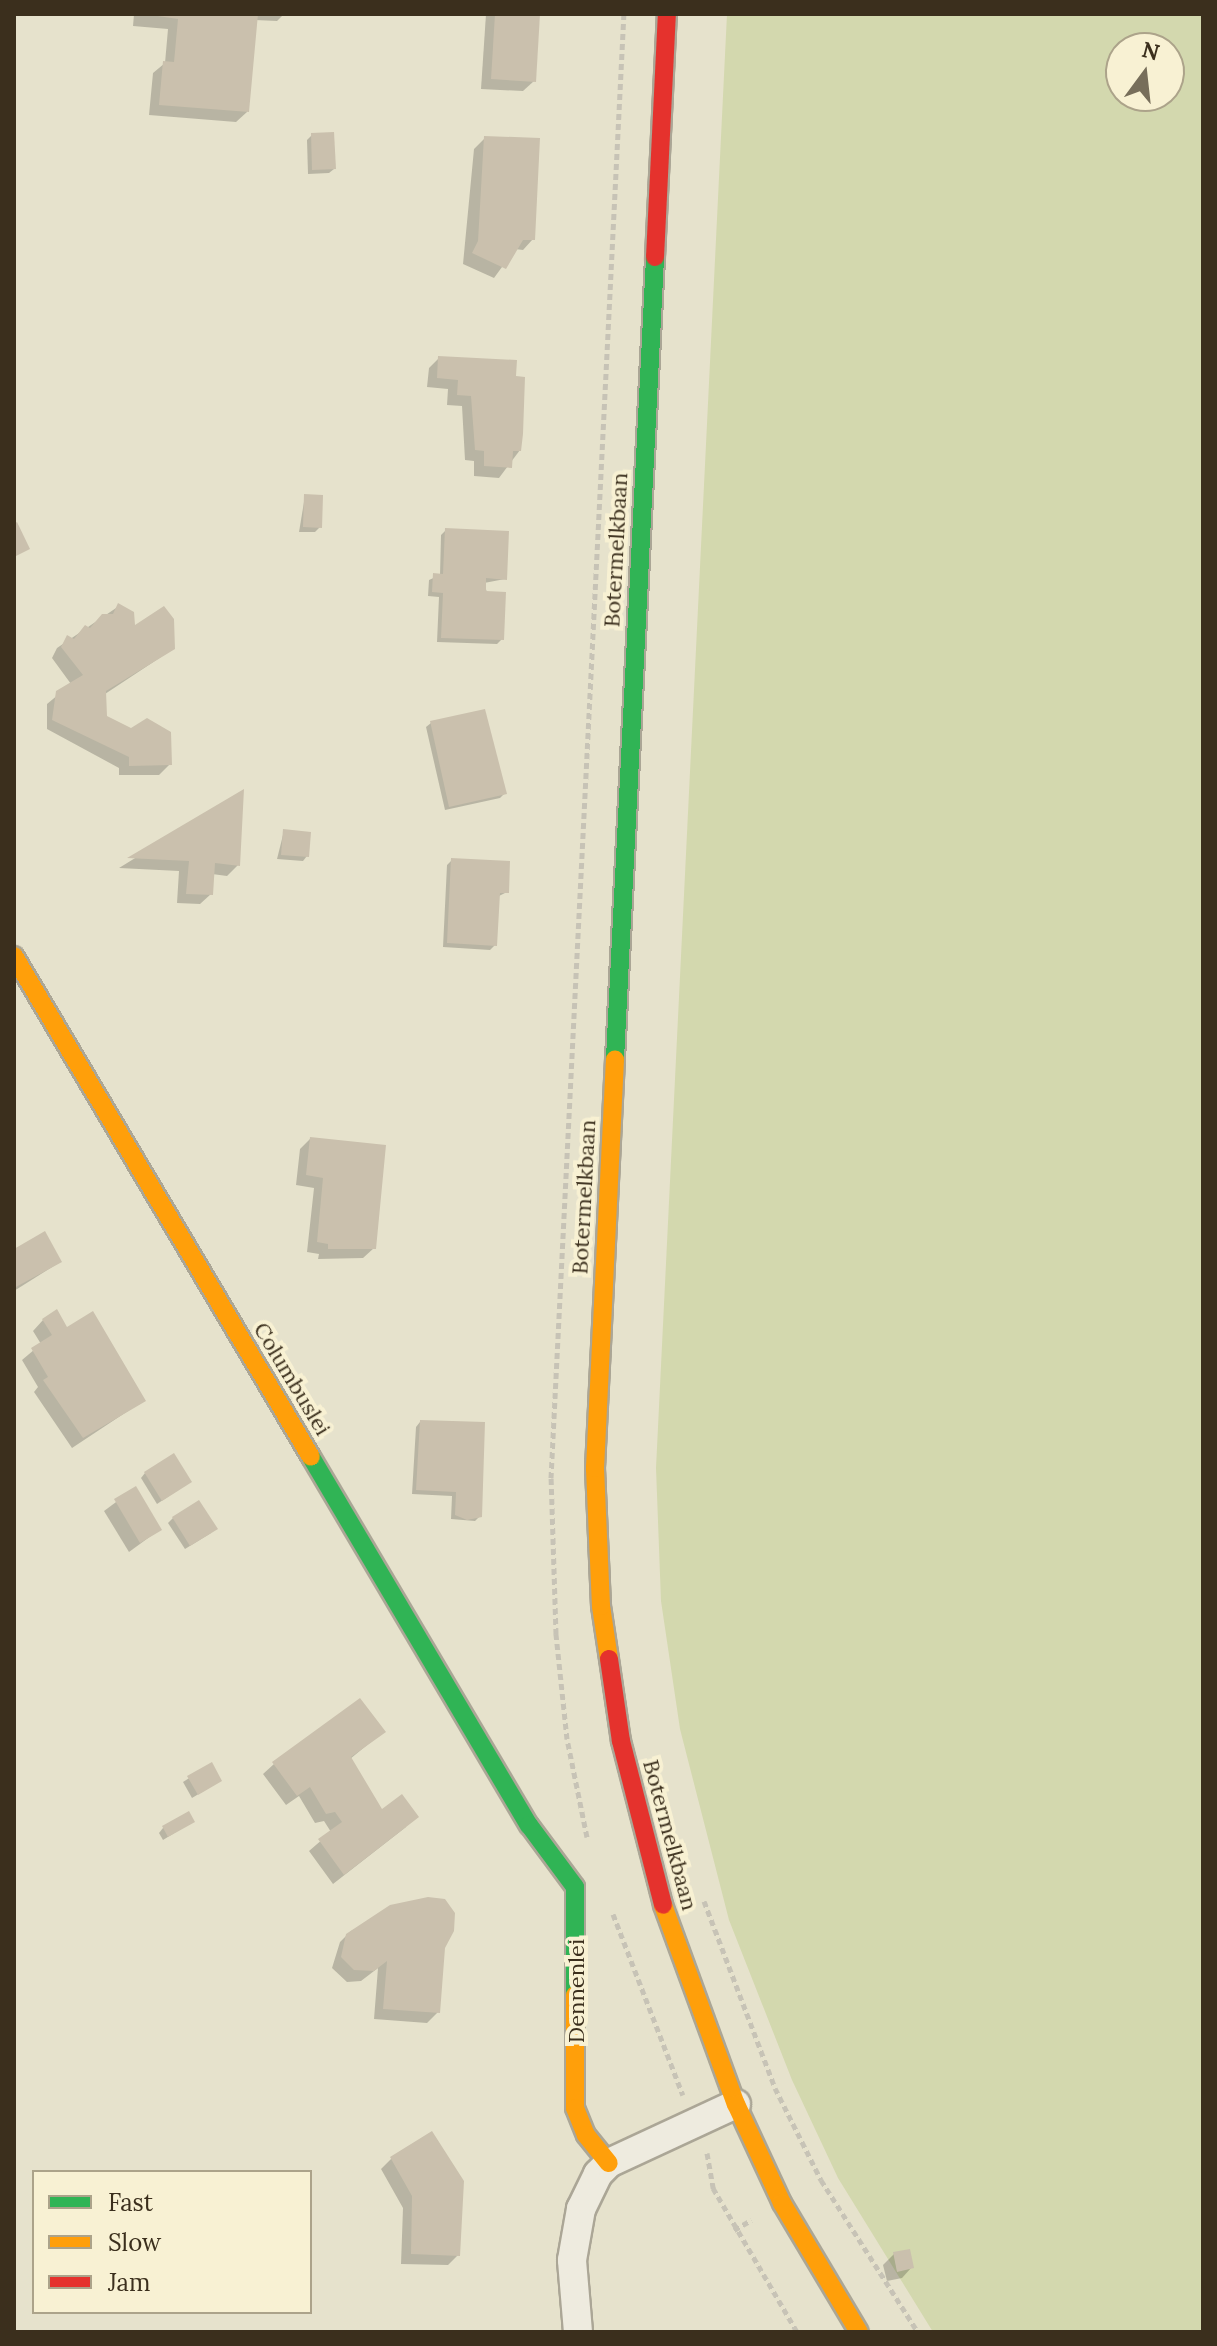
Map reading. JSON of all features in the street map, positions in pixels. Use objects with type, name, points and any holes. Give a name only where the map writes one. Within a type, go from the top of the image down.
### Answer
[{"type":"main road","name":"Botermelkbaan","points":[[667,14],[595,1468],[601,1606],[621,1741],[672,1939],[736,2104],[782,2203],[859,2332]]},
{"type":"main road","name":"Columbuslei","points":[[14,956],[529,1825]]},
{"type":"main road","name":"Dennenlei","points":[[529,1825],[575,1887],[575,2108],[586,2135],[609,2163]]},
{"type":"street","points":[[578,2332],[572,2260],[581,2209],[609,2163],[736,2104]]},
{"type":"path","points":[[700,1886],[775,2088],[821,2180],[918,2332]]},
{"type":"path","points":[[734,2230],[797,2332]]},
{"type":"green space","points":[[727,14],[1203,14],[1203,2332],[933,2332],[838,2178],[792,2080],[729,1920],[680,1729],[661,1601],[656,1468]]},
{"type":"building","points":[[144,14],[258,14],[249,112],[159,105],[163,61],[174,62],[178,19]]},
{"type":"building","points":[[495,14],[540,14],[536,82],[491,79]]},
{"type":"building","points":[[334,132],[336,169],[312,170],[311,133]]},
{"type":"building","points":[[484,136],[540,138],[535,240],[523,240],[506,269],[472,253],[478,241]]},
{"type":"building","points":[[438,356],[517,360],[516,376],[525,377],[523,434],[521,451],[513,451],[512,468],[484,466],[484,451],[475,450],[471,396],[457,395],[458,380],[437,378]]},
{"type":"building","points":[[304,494],[323,495],[322,528],[303,527]]},
{"type":"building","points":[[17,522],[30,549],[14,557],[14,524]]},
{"type":"building","points":[[445,528],[509,531],[507,580],[486,578],[486,591],[506,592],[504,640],[441,638],[443,593],[432,592],[433,573],[443,574]]},
{"type":"building","points":[[118,603],[134,612],[135,625],[164,606],[174,619],[175,649],[106,691],[107,716],[131,728],[147,718],[171,732],[172,765],[129,766],[129,757],[52,720],[56,691],[83,675],[61,647],[67,635],[74,639],[85,625],[90,628],[102,614],[113,614]]},
{"type":"building","points":[[485,709],[507,794],[449,807],[430,721]]},
{"type":"building","points":[[244,789],[240,866],[215,863],[213,895],[186,894],[189,861],[127,858]]},
{"type":"building","points":[[283,829],[311,832],[309,857],[281,855]]},
{"type":"building","points":[[451,858],[510,861],[509,893],[500,893],[497,946],[447,943]]},
{"type":"building","points":[[310,1137],[386,1145],[376,1249],[328,1249],[328,1244],[317,1242],[323,1178],[306,1175]]},
{"type":"building","points":[[45,1231],[62,1262],[14,1288],[14,1249]]},
{"type":"building","points":[[57,1309],[67,1327],[93,1311],[146,1401],[83,1438],[43,1380],[48,1377],[31,1348],[52,1335],[42,1319]]},
{"type":"building","points":[[420,1420],[485,1422],[482,1517],[467,1520],[455,1515],[456,1492],[416,1490]]},
{"type":"building","points":[[174,1453],[192,1482],[162,1501],[144,1472]]},
{"type":"building","points":[[136,1486],[162,1530],[140,1543],[114,1499]]},
{"type":"building","points":[[199,1500],[218,1529],[190,1546],[172,1517]]},
{"type":"building","points":[[360,1698],[386,1732],[351,1757],[382,1809],[402,1794],[419,1817],[344,1875],[318,1839],[342,1822],[335,1812],[326,1814],[310,1787],[297,1796],[272,1762]]},
{"type":"building","points":[[212,1762],[222,1781],[198,1795],[187,1776]]},
{"type":"building","points":[[189,1811],[195,1822],[168,1837],[162,1826]]},
{"type":"building","points":[[428,1897],[445,1899],[455,1913],[454,1931],[445,1948],[440,2013],[383,2009],[387,1961],[374,1971],[354,1970],[341,1957],[346,1934],[390,1905]]},
{"type":"building","points":[[432,2131],[464,2181],[460,2256],[411,2254],[412,2196],[390,2157]]},
{"type":"building","points":[[910,2249],[914,2268],[897,2272],[893,2252]]},
{"type":"traffic: fast","points":[[615,1059],[655,257]]},
{"type":"traffic: fast","points":[[311,1457],[529,1825],[575,1887],[575,1995]]},
{"type":"traffic: slow","points":[[14,956],[311,1457]]},
{"type":"traffic: slow","points":[[609,1659],[601,1606],[595,1468],[615,1059]]},
{"type":"traffic: slow","points":[[663,1905],[736,2104],[782,2203],[859,2332]]},
{"type":"traffic: slow","points":[[575,1995],[575,2108],[586,2135],[609,2163]]},
{"type":"traffic: jam","points":[[655,257],[667,14]]},
{"type":"traffic: jam","points":[[609,1659],[621,1741],[663,1905]]}]
